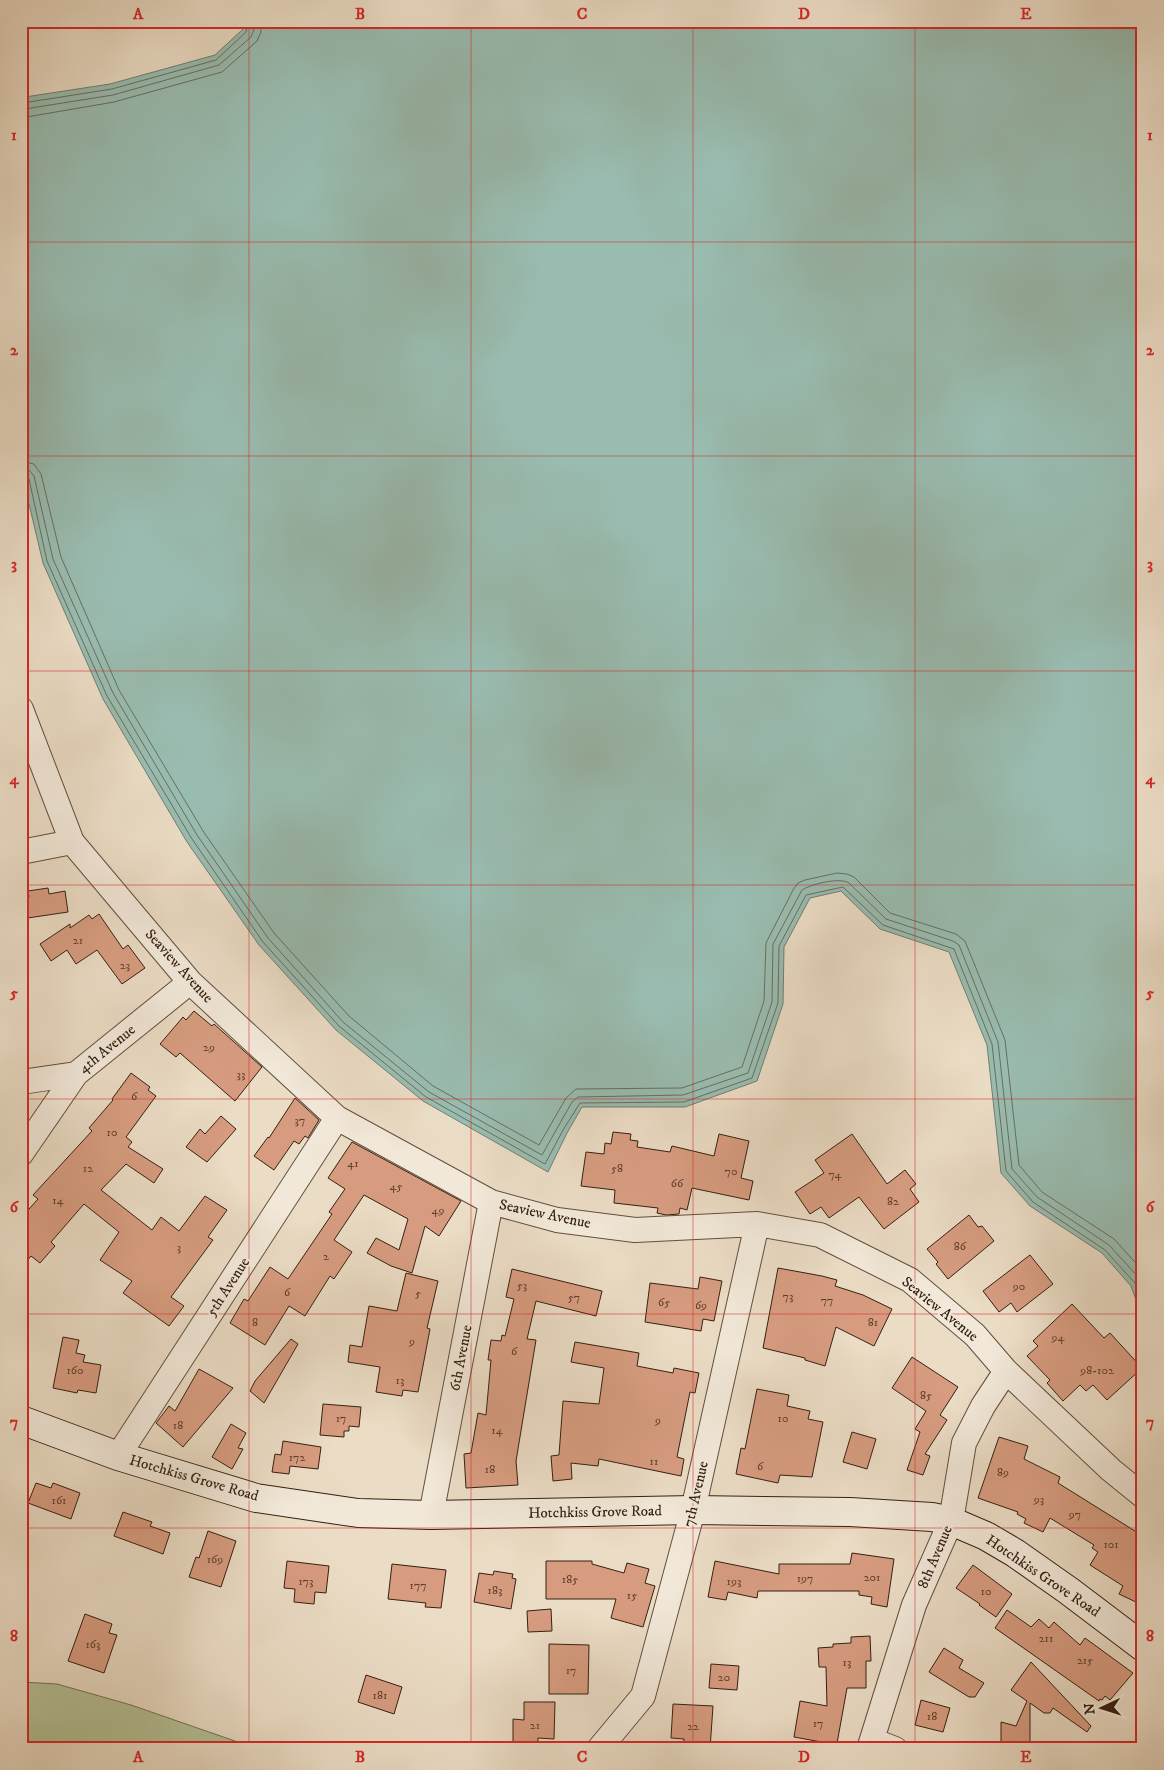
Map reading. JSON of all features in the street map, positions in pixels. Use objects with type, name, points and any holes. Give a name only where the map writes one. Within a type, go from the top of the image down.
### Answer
[{"type":"main road","name":"Hotchkiss Grove Road","points":[[21,1420],[118,1456],[256,1498],[358,1513],[431,1514],[693,1510],[850,1512],[932,1517],[951,1521],[986,1536],[1015,1553],[1143,1646]]},
{"type":"street","name":"Seaview Avenue","points":[[21,708],[72,842],[190,982],[337,1118],[491,1202],[557,1220],[635,1230],[758,1224],[820,1235],[910,1280],[975,1335],[1006,1370],[1111,1470],[1143,1496]]},
{"type":"street","points":[[21,852],[72,842]]},
{"type":"street","name":"4th Avenue","points":[[21,1154],[76,1074],[190,982]]},
{"type":"street","points":[[21,1082],[76,1074]]},
{"type":"street","name":"5th Avenue","points":[[118,1456],[337,1118]]},
{"type":"street","name":"6th Avenue","points":[[431,1514],[491,1202]]},
{"type":"street","name":"7th Avenue","points":[[599,1749],[643,1696],[693,1510],[758,1224]]},
{"type":"street","name":"8th Avenue","points":[[870,1744],[914,1605],[951,1521],[964,1444],[983,1406],[1006,1370]]},
{"type":"street","points":[[870,1744],[895,1749]]},
{"type":"green space","points":[[21,1682],[57,1684],[131,1705],[258,1749],[21,1749]]},
{"type":"water","points":[[231,21],[1143,21],[1143,1319],[1131,1286],[1102,1253],[1030,1206],[1001,1173],[987,1045],[949,952],[880,929],[841,891],[810,898],[784,947],[783,1004],[757,1081],[685,1107],[582,1107],[548,1172],[423,1101],[336,1030],[259,945],[187,842],[103,699],[43,563],[21,470],[21,102],[25,97],[110,84],[215,55],[243,29]]},
{"type":"building","points":[[48,888],[49,894],[65,891],[68,912],[21,919],[21,898],[29,897],[28,891]]},
{"type":"building","points":[[99,914],[123,949],[128,945],[145,968],[122,984],[97,950],[76,964],[67,950],[51,961],[40,944],[70,924],[70,928],[89,915],[92,919]]},
{"type":"building","points":[[194,1011],[212,1026],[214,1024],[262,1067],[235,1101],[180,1053],[176,1057],[160,1044],[183,1017],[186,1020]]},
{"type":"building","points":[[131,1073],[150,1087],[148,1090],[156,1096],[126,1137],[132,1142],[128,1147],[163,1169],[154,1183],[126,1164],[101,1190],[152,1230],[161,1217],[179,1231],[205,1196],[227,1210],[208,1237],[213,1240],[171,1297],[184,1306],[169,1326],[123,1293],[132,1281],[100,1260],[119,1232],[84,1204],[51,1242],[55,1246],[40,1263],[31,1256],[21,1268],[21,1218],[38,1199],[33,1195],[92,1131],[89,1128],[113,1100]]},
{"type":"building","points":[[295,1098],[319,1120],[308,1138],[305,1136],[299,1144],[294,1141],[274,1170],[254,1156],[269,1138]]},
{"type":"building","points":[[221,1116],[236,1129],[207,1162],[186,1147],[200,1129],[205,1134]]},
{"type":"building","points":[[613,1132],[631,1134],[630,1140],[638,1141],[637,1147],[670,1152],[672,1146],[714,1156],[719,1134],[749,1141],[741,1178],[753,1181],[749,1200],[692,1188],[687,1210],[680,1208],[679,1214],[666,1215],[657,1213],[658,1208],[614,1203],[615,1190],[581,1186],[586,1152],[604,1154],[605,1143],[611,1144]]},
{"type":"building","points":[[852,1134],[887,1184],[905,1170],[916,1184],[910,1189],[919,1202],[884,1229],[859,1197],[829,1218],[821,1207],[810,1214],[795,1192],[824,1173],[815,1160]]},
{"type":"building","points":[[352,1142],[461,1201],[439,1236],[425,1226],[412,1273],[391,1266],[367,1253],[376,1238],[399,1250],[408,1219],[364,1195],[334,1240],[352,1252],[334,1279],[330,1276],[305,1316],[289,1306],[265,1345],[230,1323],[244,1299],[248,1301],[270,1267],[288,1279],[332,1214],[329,1212],[345,1189],[328,1178]]},
{"type":"building","points":[[969,1215],[978,1227],[982,1226],[994,1241],[948,1279],[936,1264],[938,1262],[927,1249]]},
{"type":"building","points":[[1030,1255],[1053,1284],[1017,1312],[1011,1303],[999,1312],[983,1291]]},
{"type":"building","points":[[778,1268],[837,1280],[835,1286],[863,1295],[892,1309],[874,1346],[836,1327],[825,1366],[805,1360],[805,1358],[763,1348]]},
{"type":"building","points":[[512,1269],[602,1291],[596,1316],[536,1301],[527,1339],[536,1340],[516,1461],[518,1485],[466,1488],[464,1454],[471,1453],[478,1413],[486,1415],[491,1360],[488,1360],[491,1340],[501,1341],[502,1335],[505,1336],[514,1299],[506,1297]]},
{"type":"building","points":[[406,1273],[438,1281],[427,1328],[430,1329],[418,1392],[403,1390],[402,1396],[376,1392],[380,1367],[348,1362],[350,1345],[362,1347],[369,1306],[397,1311]]},
{"type":"building","points":[[700,1277],[722,1281],[714,1321],[703,1319],[701,1331],[645,1322],[650,1283],[698,1289]]},
{"type":"building","points":[[1072,1304],[1104,1338],[1110,1333],[1142,1368],[1107,1400],[1093,1385],[1086,1391],[1080,1385],[1063,1401],[1047,1383],[1050,1380],[1027,1356],[1038,1346],[1033,1341]]},
{"type":"building","points":[[63,1337],[79,1340],[76,1353],[85,1355],[83,1362],[101,1365],[96,1393],[78,1390],[77,1393],[53,1388]]},
{"type":"building","points":[[291,1339],[298,1344],[264,1403],[250,1391],[255,1381]]},
{"type":"building","points":[[575,1342],[639,1353],[637,1366],[673,1373],[674,1368],[699,1373],[695,1393],[690,1392],[677,1457],[684,1459],[681,1476],[599,1459],[598,1466],[571,1463],[572,1479],[553,1481],[551,1456],[559,1455],[563,1401],[599,1404],[604,1368],[571,1362]]},
{"type":"building","points":[[912,1357],[958,1387],[940,1415],[947,1420],[925,1454],[930,1456],[923,1475],[907,1470],[920,1432],[915,1429],[926,1411],[892,1388]]},
{"type":"building","points":[[199,1369],[233,1388],[183,1447],[156,1423],[169,1406],[175,1411]]},
{"type":"building","points":[[757,1389],[789,1395],[787,1406],[810,1411],[808,1419],[823,1422],[812,1477],[780,1475],[778,1483],[736,1474],[741,1448],[745,1449]]},
{"type":"building","points":[[323,1404],[361,1407],[359,1427],[349,1426],[349,1431],[344,1431],[344,1437],[320,1435]]},
{"type":"building","points":[[231,1424],[246,1433],[238,1448],[243,1449],[232,1469],[212,1457]]},
{"type":"building","points":[[852,1432],[876,1439],[867,1469],[843,1462]]},
{"type":"building","points":[[999,1437],[1028,1446],[1024,1459],[1060,1477],[1058,1483],[1143,1536],[1143,1593],[1138,1603],[1119,1594],[1123,1586],[1090,1565],[1098,1552],[1092,1548],[1094,1545],[1050,1518],[1043,1532],[1024,1523],[1026,1519],[1017,1514],[1018,1512],[978,1498]]},
{"type":"building","points":[[283,1441],[321,1447],[318,1469],[290,1466],[289,1474],[272,1472],[275,1454],[281,1455]]},
{"type":"building","points":[[36,1483],[51,1488],[53,1483],[80,1493],[71,1519],[28,1503]]},
{"type":"building","points":[[123,1512],[152,1522],[150,1526],[170,1533],[163,1554],[114,1536]]},
{"type":"building","points":[[208,1531],[236,1541],[221,1587],[189,1577],[196,1557],[199,1558]]},
{"type":"building","points":[[852,1553],[894,1559],[887,1607],[871,1604],[872,1597],[859,1595],[859,1591],[758,1591],[757,1598],[728,1592],[726,1600],[708,1597],[715,1561],[779,1574],[779,1564],[850,1564]]},
{"type":"building","points":[[287,1561],[329,1566],[326,1593],[315,1592],[314,1604],[294,1602],[295,1589],[284,1588]]},
{"type":"building","points":[[546,1561],[592,1561],[592,1564],[624,1573],[627,1563],[649,1569],[645,1583],[655,1586],[643,1627],[611,1618],[616,1599],[546,1599]]},
{"type":"building","points":[[392,1564],[446,1570],[441,1608],[425,1607],[426,1603],[388,1599]]},
{"type":"building","points":[[973,1565],[1012,1594],[996,1617],[956,1588]]},
{"type":"building","points":[[494,1571],[513,1574],[512,1578],[516,1579],[511,1609],[474,1602],[479,1573],[493,1575]]},
{"type":"building","points":[[551,1609],[552,1631],[528,1632],[527,1611]]},
{"type":"building","points":[[1007,1610],[1031,1627],[1039,1619],[1049,1628],[1054,1622],[1080,1645],[1085,1638],[1133,1673],[1110,1700],[1105,1696],[1099,1701],[995,1628]]},
{"type":"building","points":[[85,1614],[112,1624],[109,1633],[117,1635],[104,1673],[68,1661]]},
{"type":"building","points":[[870,1636],[871,1661],[866,1661],[866,1688],[847,1688],[836,1749],[827,1749],[827,1743],[794,1737],[800,1701],[827,1706],[826,1667],[819,1667],[818,1648],[833,1647],[833,1644],[851,1643],[851,1637]]},
{"type":"building","points":[[549,1644],[589,1645],[588,1694],[549,1694]]},
{"type":"building","points":[[944,1648],[963,1660],[959,1668],[984,1683],[975,1697],[969,1697],[929,1672]]},
{"type":"building","points":[[1031,1662],[1091,1726],[1087,1732],[1053,1708],[1050,1713],[1044,1713],[1030,1703],[1030,1747],[1001,1747],[1001,1722],[1016,1726],[1027,1701],[1011,1690]]},
{"type":"building","points":[[711,1664],[739,1666],[737,1690],[709,1688]]},
{"type":"building","points":[[366,1675],[402,1687],[394,1714],[358,1702]]},
{"type":"building","points":[[921,1700],[950,1708],[943,1732],[915,1725]]},
{"type":"building","points":[[524,1702],[555,1702],[554,1739],[538,1738],[538,1749],[521,1749],[521,1743],[513,1743],[513,1719],[524,1720]]},
{"type":"building","points":[[673,1704],[713,1706],[710,1749],[683,1749],[684,1739],[671,1738]]}]
